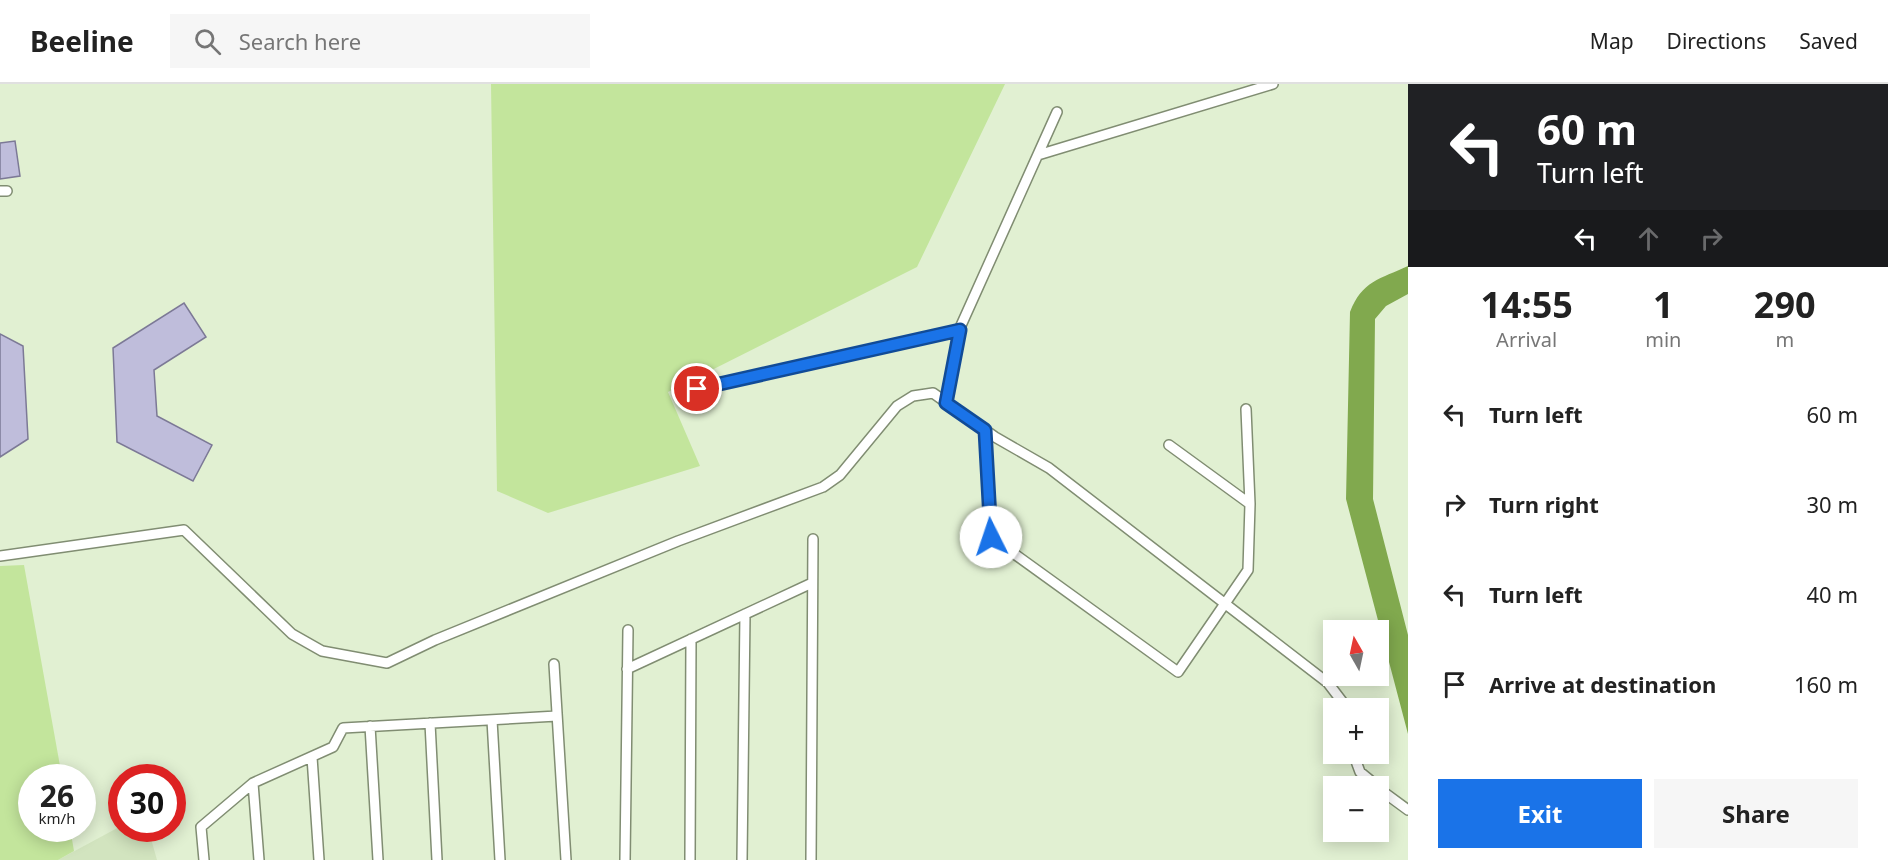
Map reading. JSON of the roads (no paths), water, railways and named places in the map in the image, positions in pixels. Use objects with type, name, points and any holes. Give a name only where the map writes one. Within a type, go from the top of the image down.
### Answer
[{"type":"street","points":[[1038,155],[1273,84]]},
{"type":"street","points":[[946,403],[960,330],[1057,112]]},
{"type":"street","points":[[697,389],[960,330]]},
{"type":"street","points":[[0,556],[184,530],[292,634],[322,651],[387,663],[435,640],[678,541],[823,487],[840,475],[897,406],[913,396],[933,393],[985,430],[1050,468],[1328,683],[1339,698]]},
{"type":"street","points":[[985,430],[991,537],[1179,672],[1248,570],[1250,504],[1246,409]]},
{"type":"street","points":[[1169,445],[1250,504]]},
{"type":"street","points":[[811,860],[813,539]]},
{"type":"street","points":[[627,669],[812,583]]},
{"type":"street","points":[[742,860],[745,614]]},
{"type":"street","points":[[625,860],[628,630]]},
{"type":"street","points":[[690,860],[691,639]]},
{"type":"street","points":[[554,664],[567,860]]},
{"type":"street","points":[[204,860],[201,827],[253,783],[333,747],[343,728],[557,716]]},
{"type":"street","points":[[492,720],[500,860]]},
{"type":"street","points":[[429,723],[436,860]]},
{"type":"street","points":[[370,726],[378,860]]},
{"type":"street","points":[[312,757],[319,860]]},
{"type":"street","points":[[253,783],[259,860]]},
{"type":"street","points":[[1389,795],[1408,810]]}]
